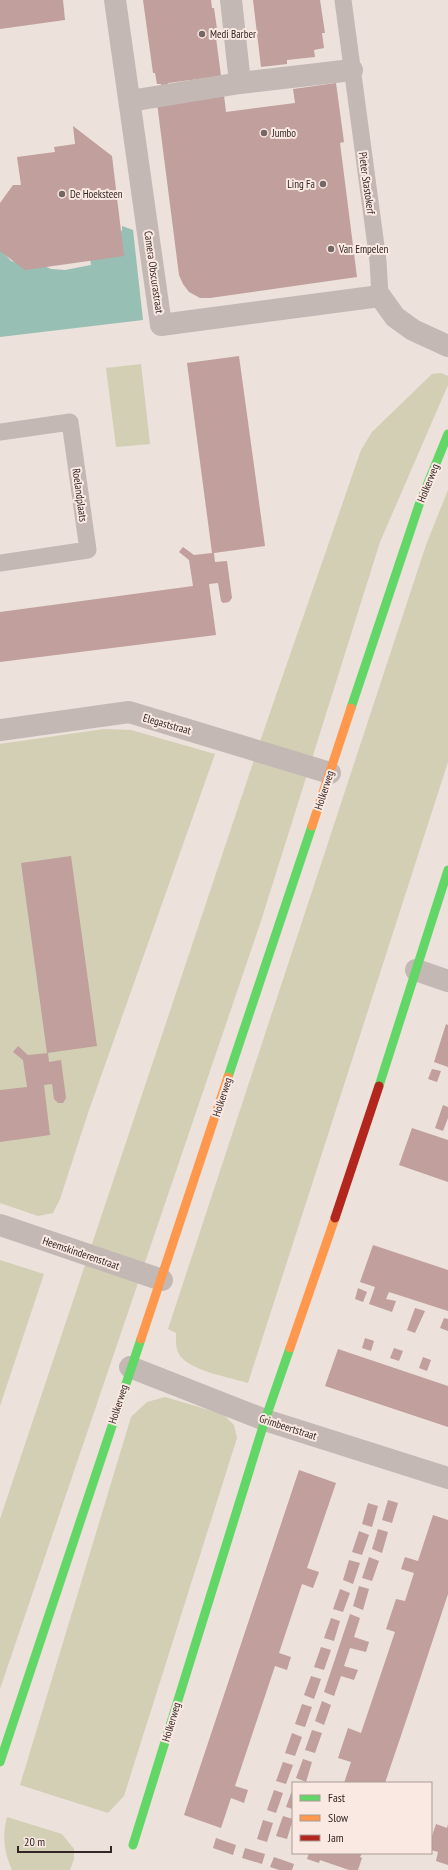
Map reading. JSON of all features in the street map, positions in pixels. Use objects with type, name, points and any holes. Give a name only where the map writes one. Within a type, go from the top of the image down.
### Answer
[{"type":"street","name":"Camera Obscurastraat","points":[[115,0],[161,325],[380,296]]},
{"type":"street","points":[[231,0],[240,83]]},
{"type":"street","points":[[130,101],[240,83],[352,70]]},
{"type":"street","points":[[380,296],[395,317],[413,330],[448,346]]},
{"type":"street","name":"Holkerweg","points":[[0,1762],[130,1367],[162,1280],[419,505],[448,434]]},
{"type":"street","name":"Elegaststraat","points":[[0,730],[128,712],[330,773]]},
{"type":"street","name":"Holkerweg","points":[[133,1845],[264,1420],[345,1191],[448,870]]},
{"type":"street","points":[[416,970],[448,981]]},
{"type":"street","name":"Heemskinderenstraat","points":[[0,1225],[162,1280]]},
{"type":"street","name":"Grimbeertstraat","points":[[130,1367],[264,1420],[448,1478]]},
{"type":"lane","name":"Pieter Stastokerf","points":[[342,0],[378,261],[380,296]]},
{"type":"lane","name":"Roelandplaats","points":[[0,432],[70,422],[88,550],[0,562]]},
{"type":"shaded area","points":[[141,364],[150,444],[116,447],[106,368]]},
{"type":"shaded area","points":[[441,373],[448,376],[448,385],[380,542],[261,921],[0,1689],[0,1519],[264,730],[361,450],[372,432],[432,374]]},
{"type":"shaded area","points":[[448,490],[448,762],[248,1383],[214,1374],[196,1367],[183,1359],[176,1347],[176,1333],[168,1329],[426,545]]},
{"type":"shaded area","points":[[104,729],[131,730],[215,754],[88,1113],[60,1199],[53,1213],[38,1216],[0,1203],[0,744]]},
{"type":"shaded area","points":[[0,1260],[44,1274],[0,1406]]},
{"type":"shaded area","points":[[165,1397],[223,1414],[234,1425],[237,1438],[124,1796],[108,1813],[20,1785],[131,1417],[147,1402]]},
{"type":"shaded area","points":[[7,1817],[62,1834],[74,1849],[74,1859],[70,1870],[12,1870],[7,1857],[4,1838]]},
{"type":"water","points":[[122,226],[133,230],[143,320],[0,337],[0,249],[11,261],[24,264],[35,262],[51,269],[65,270],[91,265],[87,236],[122,231]]},
{"type":"building","points":[[0,0],[63,0],[65,20],[0,29]]},
{"type":"building","points":[[143,0],[211,0],[212,8],[214,8],[217,29],[215,30],[221,76],[168,83],[169,87],[161,89],[161,84],[157,84],[155,73],[153,73]]},
{"type":"building","points":[[253,0],[320,0],[325,33],[322,33],[324,48],[314,50],[315,57],[287,60],[287,64],[261,67]]},
{"type":"building","points":[[336,83],[344,142],[340,143],[357,277],[210,298],[200,298],[189,292],[179,275],[157,103],[224,95],[226,112],[295,103],[293,89]]},
{"type":"building","name":"De Hoeksteen","points":[[73,126],[112,156],[124,256],[25,270],[0,251],[0,203],[13,185],[21,185],[17,157],[55,152],[54,147],[75,144]]},
{"type":"building","points":[[239,356],[265,546],[214,553],[215,562],[227,561],[232,598],[229,602],[223,603],[221,601],[218,583],[209,584],[216,635],[0,662],[0,612],[193,586],[189,560],[179,552],[183,547],[194,555],[212,553],[187,363]]},
{"type":"building","points":[[71,856],[97,1046],[47,1053],[21,863]]},
{"type":"building","points":[[446,1024],[448,1025],[448,1067],[434,1062]]},
{"type":"building","points":[[18,1046],[28,1055],[48,1053],[49,1062],[61,1060],[66,1098],[63,1103],[58,1103],[54,1099],[52,1084],[44,1085],[50,1135],[0,1142],[0,1090],[27,1087],[23,1060],[13,1052]]},
{"type":"building","points":[[432,1069],[441,1071],[437,1082],[428,1079]]},
{"type":"building","points":[[443,1105],[448,1107],[448,1118],[443,1131],[435,1128]]},
{"type":"building","points":[[412,1128],[448,1140],[448,1182],[399,1165]]},
{"type":"building","points":[[373,1245],[448,1270],[448,1311],[389,1292],[386,1299],[396,1301],[392,1312],[369,1304],[375,1287],[360,1282]]},
{"type":"building","points":[[358,1288],[367,1292],[363,1302],[355,1299]]},
{"type":"building","points":[[415,1308],[425,1311],[415,1333],[407,1330]]},
{"type":"building","points":[[444,1318],[448,1319],[448,1331],[440,1328]]},
{"type":"building","points":[[365,1338],[374,1341],[371,1351],[362,1348]]},
{"type":"building","points":[[394,1348],[403,1351],[399,1361],[390,1358]]},
{"type":"building","points":[[338,1349],[448,1386],[448,1427],[325,1386]]},
{"type":"building","points":[[423,1357],[431,1360],[427,1371],[419,1368]]},
{"type":"building","points":[[299,1470],[336,1483],[307,1568],[319,1572],[313,1588],[302,1584],[279,1653],[291,1657],[287,1670],[275,1666],[235,1786],[248,1790],[244,1803],[231,1798],[221,1828],[184,1815]]},
{"type":"building","points":[[388,1500],[398,1503],[392,1523],[382,1520]]},
{"type":"building","points":[[368,1503],[378,1506],[372,1527],[362,1524]]},
{"type":"building","points":[[433,1515],[448,1520],[448,1594],[385,1782],[344,1782],[351,1762],[338,1758],[348,1728],[361,1733],[395,1632],[386,1629],[396,1599],[405,1601],[414,1573],[401,1569],[405,1557],[418,1561]]},
{"type":"building","points":[[378,1529],[388,1532],[382,1553],[372,1549]]},
{"type":"building","points":[[359,1531],[369,1535],[362,1555],[352,1552]]},
{"type":"building","points":[[369,1557],[379,1561],[372,1581],[362,1578]]},
{"type":"building","points":[[349,1560],[360,1563],[353,1584],[343,1580]]},
{"type":"building","points":[[359,1586],[369,1589],[363,1610],[353,1606]]},
{"type":"building","points":[[340,1589],[350,1593],[343,1612],[333,1609]]},
{"type":"building","points":[[350,1614],[360,1618],[354,1637],[369,1642],[366,1652],[350,1648],[344,1666],[358,1670],[354,1680],[341,1676],[334,1696],[324,1692]]},
{"type":"building","points":[[331,1618],[340,1621],[334,1641],[324,1638]]},
{"type":"building","points":[[321,1647],[331,1650],[324,1670],[314,1667]]},
{"type":"building","points":[[311,1676],[321,1679],[314,1699],[304,1695]]},
{"type":"building","points":[[322,1701],[331,1705],[324,1725],[315,1721]]},
{"type":"building","points":[[302,1704],[312,1707],[305,1727],[295,1724]]},
{"type":"building","points":[[312,1730],[322,1733],[315,1753],[305,1750]]},
{"type":"building","points":[[292,1733],[302,1737],[295,1756],[285,1753]]},
{"type":"building","points":[[303,1759],[312,1762],[306,1782],[296,1778]]},
{"type":"building","points":[[283,1762],[293,1765],[286,1784],[276,1781]]},
{"type":"building","points":[[274,1790],[283,1793],[276,1813],[267,1810]]},
{"type":"building","points":[[292,1791],[292,1809],[286,1807]]},
{"type":"building","points":[[283,1816],[292,1819],[287,1839],[276,1836]]},
{"type":"building","points":[[263,1820],[273,1823],[267,1842],[257,1839]]},
{"type":"building","points":[[436,1824],[447,1828],[448,1824],[448,1865],[436,1861],[438,1852],[432,1850],[432,1836]]},
{"type":"building","points":[[216,1838],[236,1845],[233,1855],[213,1848]]},
{"type":"building","points":[[245,1848],[265,1854],[262,1864],[242,1858]]},
{"type":"building","points":[[309,1854],[362,1854],[360,1857],[362,1858],[358,1870],[349,1870],[320,1860],[319,1863],[307,1859]]},
{"type":"building","points":[[274,1857],[294,1864],[292,1870],[279,1870],[270,1867]]},
{"type":"traffic: fast","points":[[351,708],[419,505],[448,434]]},
{"type":"traffic: fast","points":[[228,1077],[312,826]]},
{"type":"traffic: fast","points":[[379,1086],[448,870]]},
{"type":"traffic: fast","points":[[0,1762],[141,1339]]},
{"type":"traffic: fast","points":[[133,1845],[265,1420],[290,1348]]},
{"type":"traffic: slow","points":[[312,826],[351,708]]},
{"type":"traffic: slow","points":[[141,1339],[228,1077]]},
{"type":"traffic: slow","points":[[290,1348],[335,1218]]},
{"type":"traffic: jam","points":[[335,1218],[379,1086]]},
{"type":"place","name":"Medi Barber","points":[[202,34]]},
{"type":"place","name":"Jumbo","points":[[264,133]]},
{"type":"place","name":"Ling Fa","points":[[323,184]]},
{"type":"place","name":"De Hoeksteen","points":[[62,194]]},
{"type":"place","name":"Van Empelen","points":[[331,249]]}]
